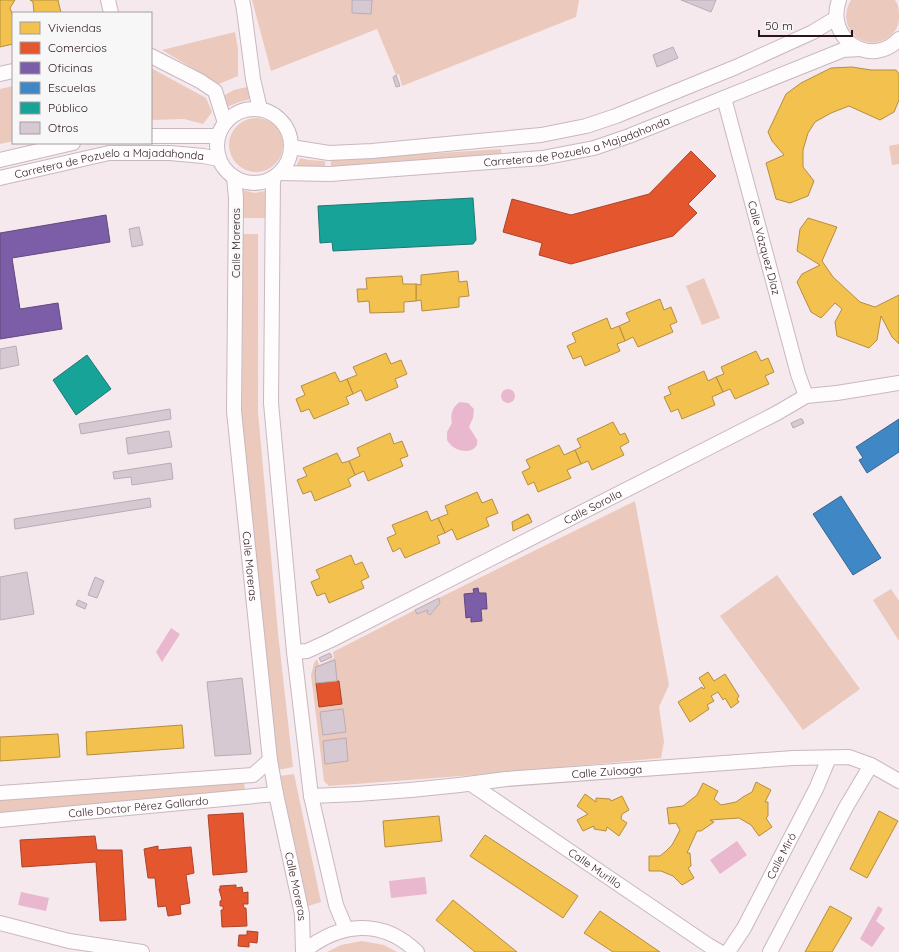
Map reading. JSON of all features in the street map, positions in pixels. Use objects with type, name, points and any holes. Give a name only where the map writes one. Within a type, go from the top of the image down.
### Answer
[{"type":"street","points":[[242,0],[253,79],[260,109]]},
{"type":"street","points":[[839,0],[836,9],[838,28],[843,37],[850,44],[860,49]]},
{"type":"street","name":"Carretera de Pozuelo a Majadahonda","points":[[291,147],[329,153],[372,151],[541,135],[586,126],[616,116],[736,67],[813,32],[836,18]]},
{"type":"street","name":"Carretera de Pozuelo a Majadahonda","points":[[276,175],[330,174],[560,156],[594,148],[622,139],[843,50],[880,50],[889,47],[899,39]]},
{"type":"street","points":[[152,57],[200,81],[215,92],[225,122]]},
{"type":"street","points":[[0,74],[12,71]]},
{"type":"street","name":"Calle Vázquez Díaz","points":[[724,98],[798,374],[806,396]]},
{"type":"street","points":[[250,108],[260,109],[276,115],[288,129],[291,138],[290,157],[286,165],[276,175],[264,182],[243,182],[228,172],[219,159],[217,144],[218,136],[225,122],[232,115],[250,108]]},
{"type":"street","name":"Carretera de Pozuelo a Majadahonda","points":[[152,136],[218,136]]},
{"type":"street","name":"Carretera de Pozuelo a Majadahonda","points":[[0,160],[69,144]]},
{"type":"street","name":"Carretera de Pozuelo a Majadahonda","points":[[0,178],[110,153],[170,153],[219,159]]},
{"type":"street","points":[[276,175],[271,403],[294,652],[311,796],[336,905],[346,929]]},
{"type":"street","name":"Calle Moreras","points":[[234,177],[236,198],[234,411],[270,760],[302,914],[303,952]]},
{"type":"street","name":"Calle Sorolla","points":[[294,652],[307,651],[329,641],[762,420],[806,396],[837,393],[899,383]]},
{"type":"street","name":"Calle Zuloaga","points":[[311,796],[471,784],[506,779],[785,758],[849,757],[871,765],[899,781]]},
{"type":"street","name":"Calle Miró","points":[[728,952],[744,928],[816,789],[829,758]]},
{"type":"street","name":"Calle Doctor Pérez Gallardo","points":[[0,793],[253,775],[270,760]]},
{"type":"street","points":[[770,952],[846,807],[871,765]]},
{"type":"street","name":"Calle Murillo","points":[[471,784],[695,937],[720,952]]},
{"type":"street","name":"Calle Doctor Pérez Gallardo","points":[[0,820],[276,794]]},
{"type":"street","points":[[0,923],[69,941],[142,952]]},
{"type":"street","points":[[303,952],[330,934],[346,929],[367,928],[389,933],[408,943],[418,952]]},
{"type":"shaded area","points":[[252,0],[579,0],[576,17],[402,86],[399,74],[396,75],[377,29],[271,71]]},
{"type":"shaded area","points":[[851,0],[895,0],[898,6],[899,15],[895,30],[890,36],[880,41],[871,43],[862,41],[849,29],[846,20],[847,10]]},
{"type":"shaded area","points":[[235,32],[238,49],[238,76],[219,84],[162,50]]},
{"type":"shaded area","points":[[152,69],[206,98],[212,112],[203,124],[184,119],[152,120]]},
{"type":"shaded area","points":[[12,86],[12,141],[0,144],[0,89]]},
{"type":"shaded area","points":[[247,87],[251,99],[227,107],[223,96],[234,90]]},
{"type":"shaded area","points":[[256,118],[266,120],[275,126],[281,135],[283,145],[281,155],[275,164],[266,170],[256,172],[246,170],[237,164],[231,155],[229,145],[231,135],[237,126],[246,120]]},
{"type":"shaded area","points":[[899,144],[899,164],[892,165],[889,146]]},
{"type":"shaded area","points":[[501,149],[502,157],[331,168],[331,160]]},
{"type":"shaded area","points":[[300,158],[325,161],[325,168],[295,169]]},
{"type":"shaded area","points":[[242,190],[255,193],[265,191],[265,218],[243,218]]},
{"type":"shaded area","points":[[243,234],[258,234],[258,412],[278,633],[293,767],[278,770],[264,648],[242,416]]},
{"type":"shaded area","points":[[704,278],[720,318],[702,325],[686,286]]},
{"type":"shaded area","points":[[505,389],[511,389],[515,393],[515,399],[511,403],[505,403],[501,399],[501,393]]},
{"type":"shaded area","points":[[460,402],[468,403],[474,409],[473,418],[469,427],[477,440],[477,445],[475,448],[466,451],[455,448],[447,440],[447,432],[452,423],[452,411]]},
{"type":"shaded area","points":[[635,501],[669,685],[659,707],[664,742],[661,758],[501,773],[329,786],[324,781],[311,675],[314,663],[317,659],[319,665],[334,658],[333,652],[415,610],[417,614],[428,610],[427,613],[430,615],[440,603],[439,598]]},
{"type":"shaded area","points":[[777,575],[860,689],[803,730],[720,616]]},
{"type":"shaded area","points":[[891,589],[899,601],[899,641],[873,600]]},
{"type":"shaded area","points":[[171,628],[180,634],[162,662],[156,652]]},
{"type":"shaded area","points":[[294,774],[321,902],[308,906],[280,776]]},
{"type":"shaded area","points":[[244,780],[245,792],[0,813],[0,797]]},
{"type":"shaded area","points":[[737,841],[747,855],[720,874],[710,860]]},
{"type":"shaded area","points":[[425,877],[427,894],[391,898],[389,881]]},
{"type":"shaded area","points":[[21,892],[49,898],[46,911],[18,905]]},
{"type":"shaded area","points":[[878,906],[883,909],[876,921],[885,928],[872,947],[860,939]]},
{"type":"shaded area","points":[[362,941],[384,945],[397,952],[327,952],[341,945]]},
{"type":"building: Viviendas","points":[[0,0],[15,0],[10,8],[12,14],[12,44],[0,47]]},
{"type":"building: Viviendas","points":[[30,0],[58,0],[61,12],[34,12],[33,2]]},
{"type":"building: Viviendas","points":[[852,67],[871,70],[896,70],[899,74],[899,100],[894,112],[880,120],[849,106],[831,113],[815,122],[808,133],[803,150],[803,167],[814,181],[808,196],[790,203],[776,199],[766,163],[784,155],[772,141],[768,132],[786,94],[801,83],[831,68]]},
{"type":"building: Viviendas","points":[[808,218],[837,227],[822,261],[833,277],[860,302],[875,307],[899,295],[899,344],[892,337],[881,316],[877,340],[869,348],[837,336],[835,322],[842,309],[835,303],[821,318],[811,312],[797,282],[802,274],[820,265],[797,251],[800,229]]},
{"type":"building: Viviendas","points":[[458,271],[459,282],[467,281],[469,296],[459,297],[459,307],[422,311],[421,300],[416,301],[416,284],[421,285],[421,275]]},
{"type":"building: Viviendas","points":[[402,276],[403,284],[416,284],[416,301],[404,302],[404,312],[370,313],[369,301],[358,302],[357,289],[367,289],[366,278]]},
{"type":"building: Viviendas","points":[[660,299],[664,310],[671,307],[677,322],[670,325],[673,332],[638,347],[633,337],[625,341],[619,326],[630,321],[626,313]]},
{"type":"building: Viviendas","points":[[607,318],[611,329],[619,326],[625,341],[617,344],[620,351],[585,366],[581,356],[573,359],[567,346],[576,342],[572,333]]},
{"type":"building: Viviendas","points":[[756,351],[761,361],[768,358],[774,372],[765,376],[769,384],[735,399],[730,389],[723,392],[716,377],[724,374],[721,367]]},
{"type":"building: Viviendas","points":[[386,353],[391,364],[401,360],[407,374],[395,379],[398,387],[366,401],[361,390],[353,394],[347,379],[357,375],[353,367]]},
{"type":"building: Viviendas","points":[[704,371],[708,381],[716,377],[723,392],[712,397],[715,405],[682,419],[678,409],[671,412],[664,397],[671,394],[668,387]]},
{"type":"building: Viviendas","points":[[335,372],[340,382],[347,379],[353,394],[346,397],[349,404],[314,419],[309,409],[301,412],[296,399],[305,395],[301,386]]},
{"type":"building: Viviendas","points":[[613,422],[620,435],[625,433],[629,442],[620,447],[624,455],[592,470],[588,461],[581,464],[575,450],[581,447],[577,439]]},
{"type":"building: Viviendas","points":[[390,433],[394,444],[402,441],[408,456],[400,459],[403,466],[368,481],[364,471],[355,475],[349,461],[360,456],[357,448]]},
{"type":"building: Viviendas","points":[[559,445],[564,455],[575,450],[581,464],[567,470],[571,478],[538,492],[534,482],[528,485],[522,472],[530,468],[526,460]]},
{"type":"building: Viviendas","points":[[337,453],[342,463],[349,461],[355,475],[348,479],[351,486],[315,501],[311,491],[303,494],[297,480],[307,476],[303,468]]},
{"type":"building: Viviendas","points":[[477,492],[482,503],[492,499],[498,513],[486,518],[489,526],[457,540],[452,529],[445,533],[438,518],[448,514],[445,506]]},
{"type":"building: Viviendas","points":[[427,511],[431,521],[438,518],[445,533],[437,536],[440,543],[405,558],[400,548],[393,552],[387,538],[396,534],[392,525]]},
{"type":"building: Viviendas","points":[[528,514],[531,519],[522,523],[520,518]]},
{"type":"building: Viviendas","points":[[528,514],[532,522],[513,531],[512,522]]},
{"type":"building: Viviendas","points":[[351,555],[355,565],[362,562],[369,577],[361,581],[364,588],[329,603],[325,593],[317,596],[311,582],[320,578],[316,570]]},
{"type":"building: Viviendas","points":[[708,672],[714,681],[725,674],[739,696],[737,699],[739,702],[731,708],[725,698],[723,700],[718,692],[711,696],[714,701],[707,705],[709,709],[690,722],[678,702],[702,687],[703,689],[705,688],[699,678]]},
{"type":"building: Viviendas","points":[[182,725],[184,748],[87,755],[86,732]]},
{"type":"building: Viviendas","points":[[58,734],[60,757],[0,761],[0,737]]},
{"type":"building: Viviendas","points":[[756,782],[771,790],[765,802],[768,802],[768,816],[766,818],[772,827],[759,836],[751,825],[739,818],[710,820],[714,822],[701,831],[697,831],[687,853],[690,853],[691,866],[688,868],[694,878],[682,885],[673,876],[661,871],[649,871],[649,856],[660,856],[666,851],[672,845],[680,830],[676,823],[669,824],[667,808],[683,806],[697,795],[703,783],[718,791],[714,799],[721,805],[736,802],[752,792]]},
{"type":"building: Viviendas","points":[[585,794],[596,802],[596,798],[610,799],[611,801],[622,796],[629,810],[622,814],[621,819],[627,823],[619,836],[607,827],[606,831],[594,829],[594,826],[583,831],[577,820],[588,814],[577,806]]},
{"type":"building: Viviendas","points":[[879,811],[898,821],[867,878],[850,869]]},
{"type":"building: Viviendas","points":[[439,816],[442,841],[385,847],[383,821]]},
{"type":"building: Viviendas","points":[[485,835],[578,896],[563,918],[470,856]]},
{"type":"building: Viviendas","points":[[453,900],[517,952],[475,952],[436,920]]},
{"type":"building: Viviendas","points":[[830,906],[852,918],[832,952],[805,952]]},
{"type":"building: Viviendas","points":[[600,911],[660,952],[613,952],[584,933]]},
{"type":"building: Comercios","points":[[691,151],[716,176],[688,204],[697,213],[673,236],[571,264],[539,255],[542,243],[503,232],[512,199],[571,215],[649,194]]},
{"type":"building: Comercios","points":[[339,681],[342,704],[319,707],[316,683]]},
{"type":"building: Comercios","points":[[243,813],[247,872],[213,875],[208,815]]},
{"type":"building: Comercios","points":[[95,836],[97,850],[122,850],[126,920],[100,921],[96,862],[22,867],[20,840]]},
{"type":"building: Comercios","points":[[158,846],[158,850],[191,847],[194,873],[186,875],[190,903],[180,905],[181,914],[168,916],[166,906],[158,907],[155,878],[148,878],[144,849]]},
{"type":"building: Comercios","points":[[236,885],[236,888],[242,887],[243,893],[248,892],[248,904],[243,904],[244,908],[246,908],[247,926],[222,927],[221,910],[223,910],[223,906],[220,906],[220,901],[222,900],[219,889],[220,886]]},
{"type":"building: Comercios","points":[[247,931],[258,932],[257,943],[249,942],[249,947],[238,946],[239,935],[247,935]]},
{"type":"building: Oficinas","points":[[106,215],[110,242],[12,258],[20,309],[58,303],[62,329],[0,339],[0,233]]},
{"type":"building: Oficinas","points":[[478,588],[479,593],[486,593],[487,609],[481,609],[482,621],[471,622],[471,617],[466,618],[464,594],[474,593],[473,589]]},
{"type":"building: Escuelas","points":[[899,419],[899,452],[867,473],[859,460],[863,458],[856,447]]},
{"type":"building: Escuelas","points":[[841,496],[881,558],[853,575],[813,514]]},
{"type":"building: Público","points":[[473,198],[476,240],[473,244],[333,251],[332,242],[320,243],[318,206]]},
{"type":"building: Público","points":[[87,355],[111,389],[76,415],[53,380]]},
{"type":"building: Otros","points":[[352,0],[372,0],[371,14],[352,13]]},
{"type":"building: Otros","points":[[681,0],[716,0],[711,12]]},
{"type":"building: Otros","points":[[673,47],[678,58],[657,67],[653,55]]},
{"type":"building: Otros","points":[[396,75],[400,86],[396,87],[393,77]]},
{"type":"building: Otros","points":[[139,227],[143,245],[132,247],[129,229]]},
{"type":"building: Otros","points":[[16,346],[19,365],[0,369],[0,349]]},
{"type":"building: Otros","points":[[170,409],[171,419],[81,434],[79,424]]},
{"type":"building: Otros","points":[[802,419],[804,423],[793,428],[791,423]]},
{"type":"building: Otros","points":[[169,431],[172,447],[128,454],[126,438]]},
{"type":"building: Otros","points":[[171,463],[173,479],[132,485],[131,477],[114,479],[113,472]]},
{"type":"building: Otros","points":[[150,498],[151,507],[15,529],[14,519]]},
{"type":"building: Otros","points":[[27,572],[34,614],[0,620],[0,577]]},
{"type":"building: Otros","points":[[95,577],[104,581],[97,598],[88,595]]},
{"type":"building: Otros","points":[[439,598],[440,603],[430,615],[427,613],[428,610],[417,614],[415,610]]},
{"type":"building: Otros","points":[[78,600],[87,604],[85,609],[76,605]]},
{"type":"building: Otros","points":[[330,653],[332,657],[321,662],[319,658]]},
{"type":"building: Otros","points":[[335,660],[337,681],[316,683],[316,667]]},
{"type":"building: Otros","points":[[242,678],[251,754],[215,756],[207,682]]},
{"type":"building: Otros","points":[[343,709],[346,732],[323,735],[320,712]]},
{"type":"building: Otros","points":[[346,738],[348,761],[325,764],[323,741]]}]
